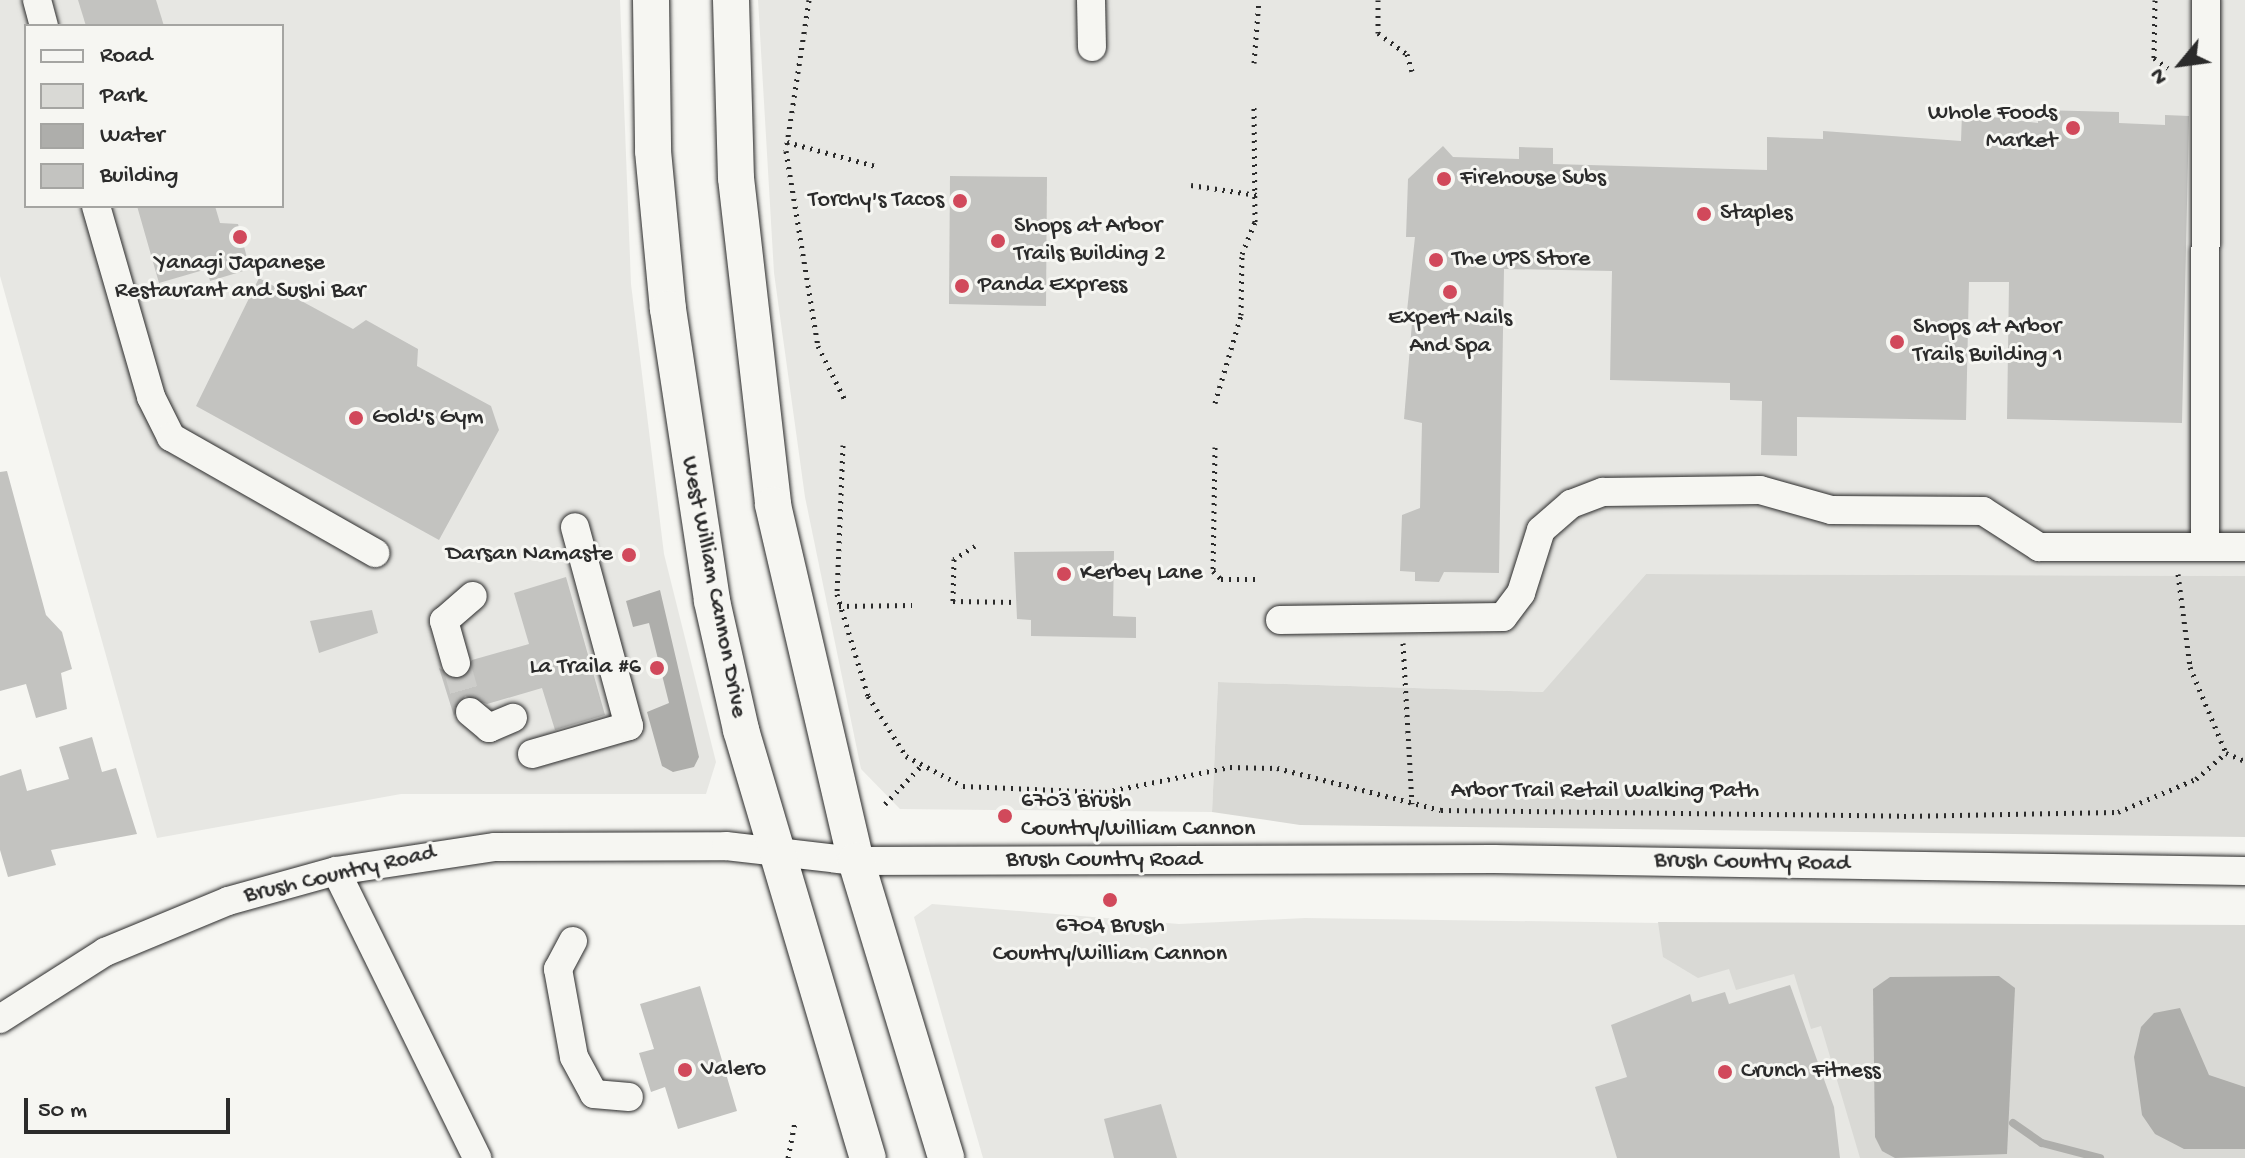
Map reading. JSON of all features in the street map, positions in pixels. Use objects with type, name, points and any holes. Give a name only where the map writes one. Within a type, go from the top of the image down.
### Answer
[{"type":"main road","name":"West William Cannon Drive","points":[[651,0],[653,151],[687,464],[728,673],[776,849],[868,1158]]},
{"type":"main road","points":[[731,0],[736,178],[773,505],[856,861],[946,1158]]},
{"type":"street","points":[[37,0],[43,24]]},
{"type":"street","points":[[1091,0],[1092,47]]},
{"type":"street","points":[[2205,546],[2206,0]]},
{"type":"street","points":[[97,208],[151,397],[171,437],[375,553]]},
{"type":"street","points":[[1280,620],[1503,617],[1521,593],[1541,530],[1571,504],[1603,492],[1760,490],[1831,510],[1983,511],[2039,547],[2245,547]]},
{"type":"street","points":[[532,754],[629,726],[575,527]]},
{"type":"street","points":[[456,663],[444,621],[473,596]]},
{"type":"street","points":[[470,712],[489,728],[513,718]]},
{"type":"street","name":"Brush Country Road","points":[[0,1019],[156,928],[336,871],[528,845],[776,849],[856,861],[1494,859],[2245,871]]},
{"type":"street","points":[[336,871],[477,1158]]},
{"type":"street","points":[[573,941],[558,969],[560,998],[582,1080],[594,1094],[629,1097]]},
{"type":"path","points":[[809,0],[787,142],[818,346],[845,400]]},
{"type":"path","points":[[1254,63],[1259,0]]},
{"type":"path","points":[[1378,0],[1378,33],[1407,54],[1412,71]]},
{"type":"path","points":[[2155,0],[2154,58],[2168,68]]},
{"type":"path","points":[[1215,403],[1241,315],[1242,254],[1257,195],[1254,107]]},
{"type":"path","points":[[787,142],[879,167]]},
{"type":"path","points":[[1191,185],[1257,195]]},
{"type":"path","name":"Arbor Trail Retail Walking Path","points":[[843,445],[839,606],[868,696],[890,738],[920,767],[963,786],[1105,792],[1230,767],[1277,768],[1412,804],[1557,815],[2118,812],[2196,779],[2226,753]]},
{"type":"path","points":[[1215,447],[1213,571],[1221,579],[1257,579]]},
{"type":"path","points":[[2175,545],[2190,667],[2226,753],[2245,761]]},
{"type":"path","points":[[975,546],[954,559],[953,601],[1017,602]]},
{"type":"path","points":[[839,606],[912,605]]},
{"type":"path","points":[[1401,618],[1412,804]]},
{"type":"path","points":[[885,804],[920,767]]},
{"type":"path","points":[[788,1158],[795,1121]]},
{"type":"shaded area","points":[[0,0],[620,0],[631,284],[664,554],[716,762],[706,794],[401,794],[157,838],[0,276]]},
{"type":"shaded area","points":[[758,0],[2245,0],[2245,576],[1646,574],[1544,692],[1218,682],[1212,812],[900,809],[861,769],[805,497],[774,273]]},
{"type":"shaded area","points":[[932,904],[1179,924],[1305,918],[2217,931],[2245,1158],[983,1158],[914,917]]},
{"type":"green space","points":[[1646,574],[2245,576],[2245,837],[1300,825],[1212,812],[1218,682],[1543,692]]},
{"type":"green space","points":[[1658,922],[2245,925],[2245,1158],[1860,1158],[1821,1026],[1811,1029],[1794,974],[1736,990],[1729,969],[1698,978],[1663,957]]},
{"type":"water","points":[[660,590],[699,757],[694,767],[673,772],[662,766],[647,712],[669,703],[649,623],[633,627],[626,601]]},
{"type":"water","points":[[1999,976],[2015,988],[2007,1154],[1895,1158],[1882,1151],[1875,1137],[1873,989],[1890,977]]},
{"type":"water","points":[[2180,1008],[2209,1075],[2245,1087],[2245,1149],[2184,1149],[2155,1134],[2142,1115],[2134,1057],[2141,1027],[2154,1013]]},
{"type":"building","points":[[78,0],[156,0],[163,24],[85,24]]},
{"type":"building","name":"Shops at Arbor Trails Building 1","points":[[2038,110],[2119,112],[2119,123],[2165,125],[2165,115],[2189,116],[2182,423],[2007,419],[2009,282],[1969,282],[1966,420],[1797,417],[1797,456],[1761,455],[1762,401],[1730,400],[1730,383],[1610,380],[1612,271],[1504,269],[1499,573],[1444,572],[1439,582],[1415,581],[1415,572],[1400,571],[1402,515],[1420,508],[1422,423],[1404,419],[1413,311],[1407,311],[1415,237],[1406,237],[1408,179],[1443,146],[1453,157],[1519,159],[1519,147],[1553,148],[1553,164],[1767,170],[1767,137],[1823,139],[1823,131],[1961,141],[1962,113],[2038,123]]},
{"type":"building","name":"Shops at Arbor Trails Building 2","points":[[950,176],[1047,177],[1046,306],[949,304]]},
{"type":"building","points":[[138,208],[216,208],[220,223],[238,224],[250,269],[210,281],[207,269],[159,283]]},
{"type":"building","name":"Gold's Gym","points":[[259,278],[353,329],[366,320],[418,349],[417,366],[491,406],[499,430],[439,540],[196,406]]},
{"type":"building","points":[[7,471],[46,615],[62,632],[72,669],[61,673],[67,709],[36,718],[26,684],[0,691],[0,472]]},
{"type":"building","name":"Kerbey Lane","points":[[1114,551],[1113,616],[1136,617],[1136,638],[1031,636],[1031,620],[1017,619],[1014,552]]},
{"type":"building","points":[[566,577],[605,715],[555,730],[542,688],[487,704],[465,696],[454,716],[439,668],[460,679],[472,660],[529,644],[514,593]]},
{"type":"building","points":[[372,610],[378,633],[319,653],[310,621]]},
{"type":"building","points":[[92,737],[102,772],[116,768],[137,834],[51,850],[56,865],[8,877],[0,850],[0,776],[21,769],[27,791],[69,779],[59,747]]},
{"type":"building","name":"Crunch Fitness","points":[[1790,985],[1834,1107],[1840,1158],[1617,1158],[1595,1087],[1627,1077],[1611,1025],[1690,994],[1692,1002],[1725,992],[1729,1004]]},
{"type":"building","name":"Valero","points":[[700,986],[737,1111],[678,1129],[665,1087],[651,1092],[639,1053],[654,1049],[640,1004]]},
{"type":"building","points":[[1161,1104],[1177,1158],[1114,1158],[1104,1119]]},
{"type":"waterway","points":[[2013,1123],[2042,1143],[2100,1158]]},
{"type":"tunnel","points":[[456,663],[470,712]]},
{"type":"place","name":"Whole Foods Market","points":[[2073,128]]},
{"type":"place","name":"Firehouse Subs","points":[[1444,179]]},
{"type":"place","name":"Torchy's Tacos","points":[[960,201]]},
{"type":"place","name":"Staples","points":[[1704,214]]},
{"type":"place","name":"Yanagi Japanese Restaurant and Sushi Bar","points":[[240,237]]},
{"type":"place","name":"Shops at Arbor Trails Building 2","points":[[998,241]]},
{"type":"place","name":"The UPS Store","points":[[1436,260]]},
{"type":"place","name":"Panda Express","points":[[962,286]]},
{"type":"place","name":"Expert Nails And Spa","points":[[1450,292]]},
{"type":"place","name":"Shops at Arbor Trails Building 1","points":[[1897,342]]},
{"type":"place","name":"Gold's Gym","points":[[356,418]]},
{"type":"place","name":"Darsan Namaste","points":[[629,555]]},
{"type":"place","name":"Kerbey Lane","points":[[1064,574]]},
{"type":"place","name":"La Traila #6","points":[[657,668]]},
{"type":"place","name":"6703 Brush Country/William Cannon","points":[[1005,816]]},
{"type":"place","name":"6704 Brush Country/William Cannon","points":[[1110,900]]},
{"type":"place","name":"Valero","points":[[685,1070]]},
{"type":"place","name":"Crunch Fitness","points":[[1725,1072]]}]
